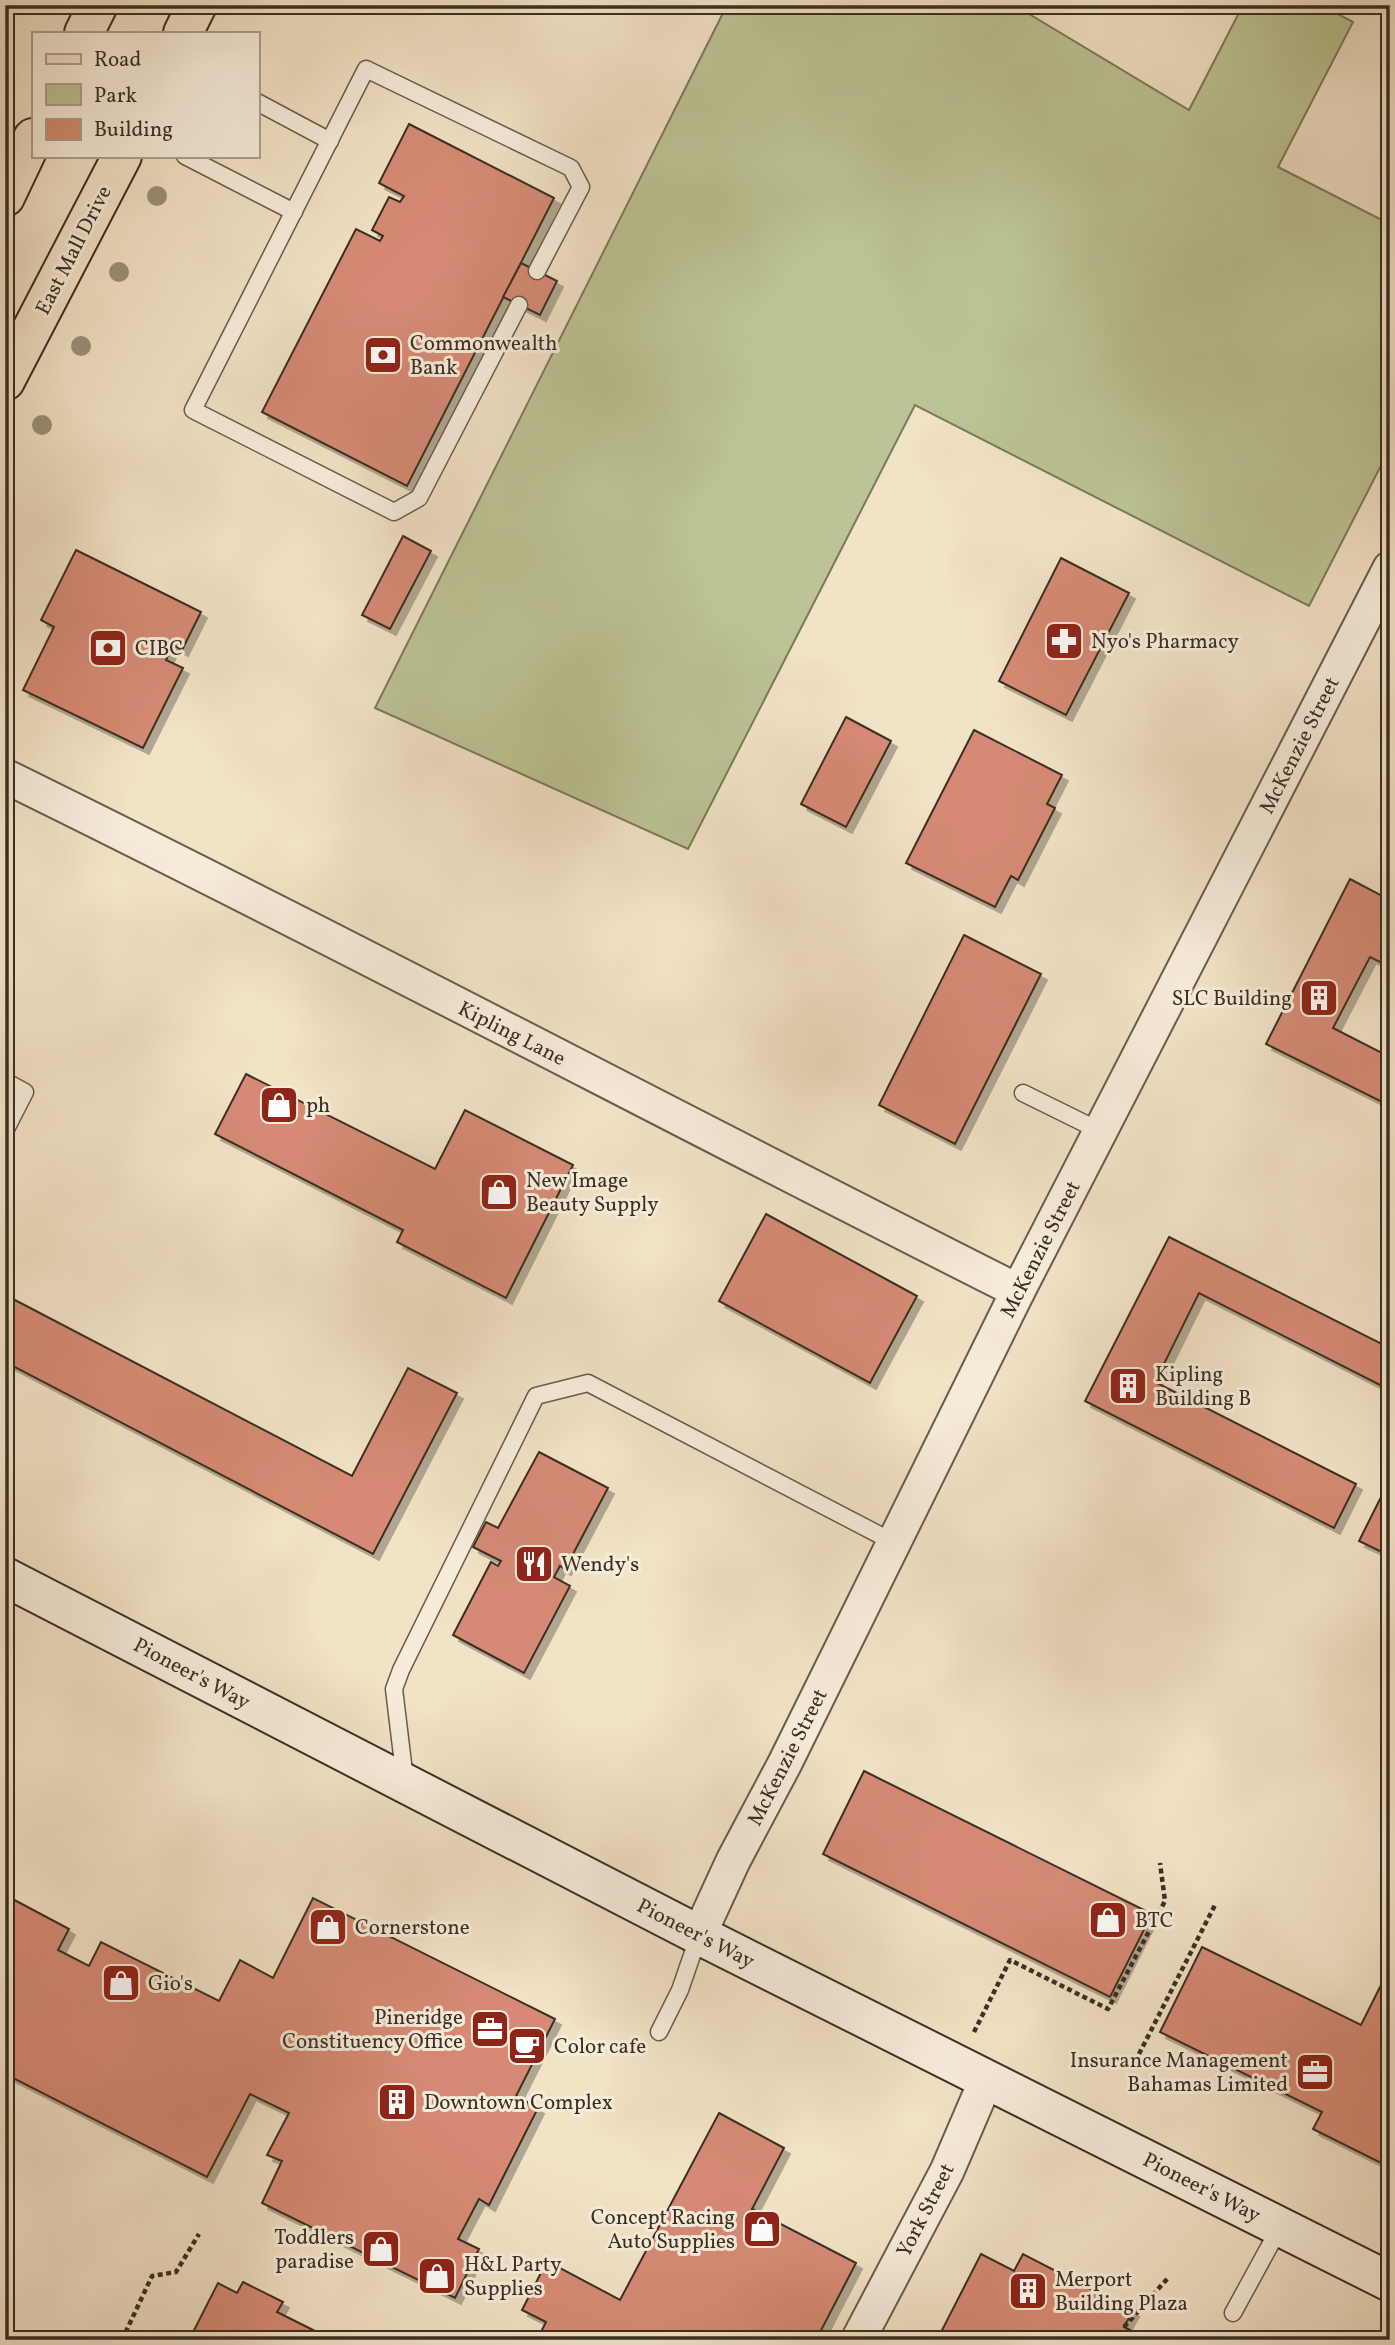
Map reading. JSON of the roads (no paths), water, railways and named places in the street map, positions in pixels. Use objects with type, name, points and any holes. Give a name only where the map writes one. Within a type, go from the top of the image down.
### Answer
[{"type":"main road","points":[[84,32],[98,5]]},
{"type":"main road","points":[[184,32],[197,5]]},
{"type":"main road","points":[[5,197],[32,140]]},
{"type":"main road","name":"East Mall Drive","points":[[5,380],[121,158]]},
{"type":"main road","name":"Pioneer's Way","points":[[5,1577],[699,1935],[1390,2282]]},
{"type":"street","name":"McKenzie Street","points":[[699,1935],[733,1861],[791,1751],[1018,1291],[1390,568]]},
{"type":"street","name":"Kipling Lane","points":[[5,776],[246,894],[746,1154],[1018,1291]]},
{"type":"street","name":"York Street","points":[[858,2340],[947,2171],[972,2071]]},
{"type":"lane","points":[[519,305],[419,498],[394,512],[193,410],[366,69],[570,168],[581,187],[537,271]]},
{"type":"lane","points":[[259,103],[330,141]]},
{"type":"lane","points":[[190,158],[294,212]]},
{"type":"lane","points":[[5,1081],[25,1092],[5,1131]]},
{"type":"lane","points":[[1023,1093],[1100,1131]]},
{"type":"lane","points":[[406,1784],[394,1689],[537,1396],[588,1383],[894,1543]]},
{"type":"lane","points":[[659,2032],[680,1990],[699,1935]]},
{"type":"lane","points":[[1233,2313],[1280,2227]]},
{"type":"place","name":"Commonwealth Bank","points":[[383,355]]},
{"type":"place","name":"Nyo's Pharmacy","points":[[1064,641]]},
{"type":"place","name":"CIBC","points":[[108,648]]},
{"type":"place","name":"SLC Building","points":[[1319,998]]},
{"type":"place","name":"ph","points":[[279,1105]]},
{"type":"place","name":"New Image Beauty Supply","points":[[499,1192]]},
{"type":"place","name":"Kipling Building B","points":[[1128,1386]]},
{"type":"place","name":"Wendy's","points":[[534,1564]]},
{"type":"place","name":"BTC","points":[[1108,1920]]},
{"type":"place","name":"Cornerstone","points":[[328,1927]]},
{"type":"place","name":"Gio's","points":[[121,1983]]},
{"type":"place","name":"Pineridge Constituency Office","points":[[490,2029]]},
{"type":"place","name":"Color cafe","points":[[527,2046]]},
{"type":"place","name":"Insurance Management Bahamas Limited","points":[[1315,2072]]},
{"type":"place","name":"Downtown Complex","points":[[397,2102]]},
{"type":"place","name":"Concept Racing Auto Supplies","points":[[762,2229]]},
{"type":"place","name":"Toddlers paradise","points":[[381,2249]]},
{"type":"place","name":"H&L Party Supplies","points":[[437,2276]]},
{"type":"place","name":"Merport Building Plaza","points":[[1028,2291]]}]
